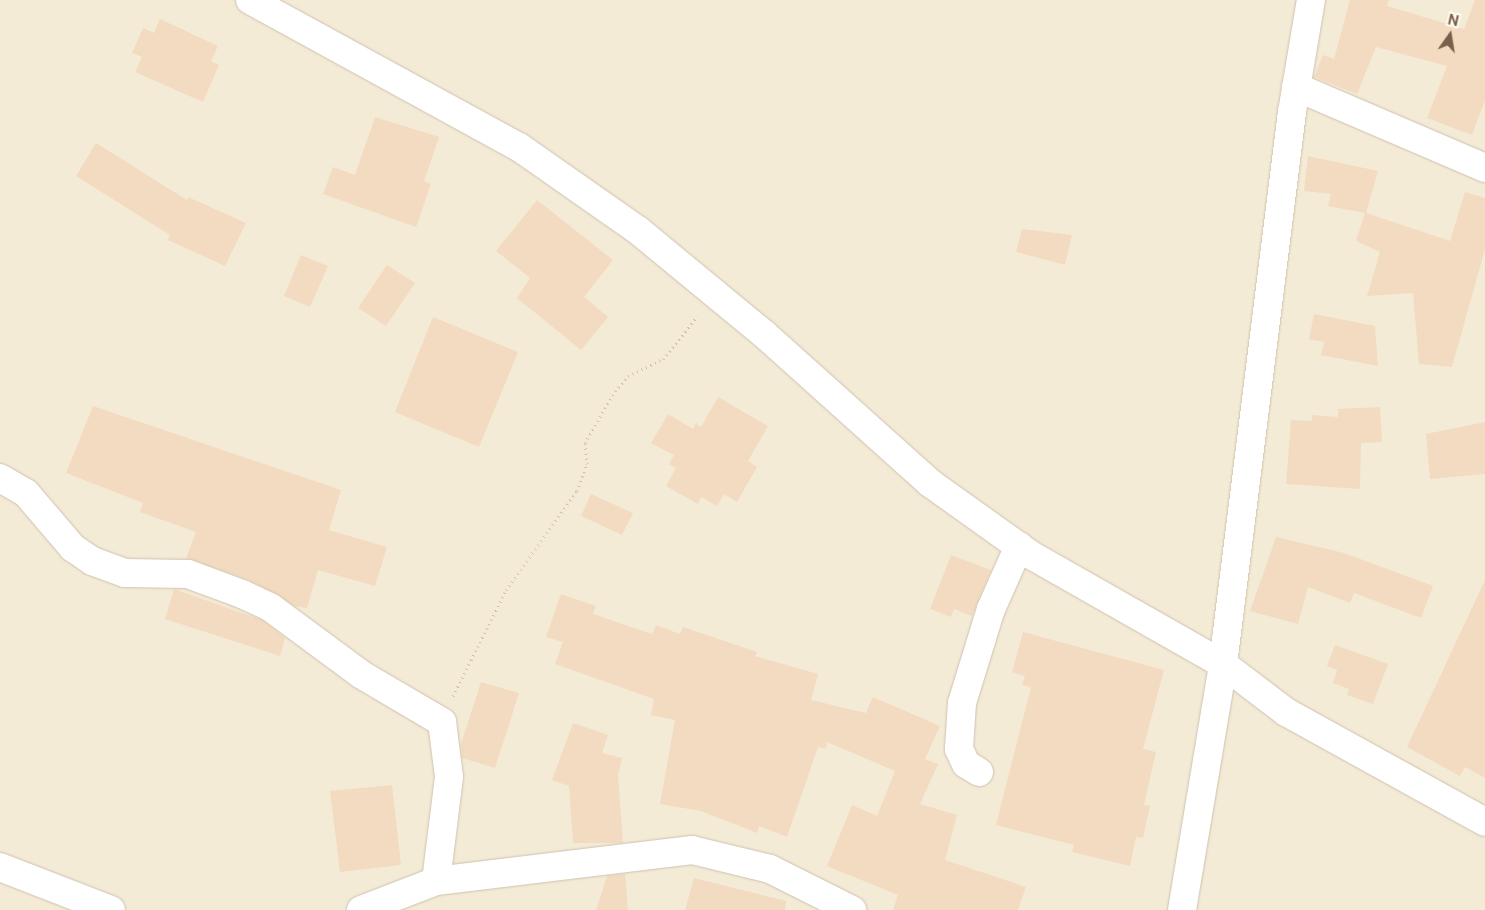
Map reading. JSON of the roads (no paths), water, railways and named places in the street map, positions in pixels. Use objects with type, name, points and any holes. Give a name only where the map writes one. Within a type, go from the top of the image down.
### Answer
[{"type":"street","points":[[250,0],[519,147],[638,231],[717,296],[930,483],[1019,546],[1223,664],[1286,712],[1485,822]]},
{"type":"street","points":[[1182,910],[1223,664],[1296,87],[1311,0]]},
{"type":"street","points":[[1296,87],[1485,168]]},
{"type":"street","points":[[0,478],[26,493],[73,548],[92,561],[125,573],[188,574],[256,601],[328,646],[362,675],[442,722],[449,777],[436,881]]},
{"type":"street","points":[[979,772],[966,764],[959,749],[962,703],[991,610],[1019,546]]},
{"type":"street","points":[[361,910],[436,881],[692,850],[770,869],[852,910]]},
{"type":"street","points":[[0,867],[111,910]]}]
